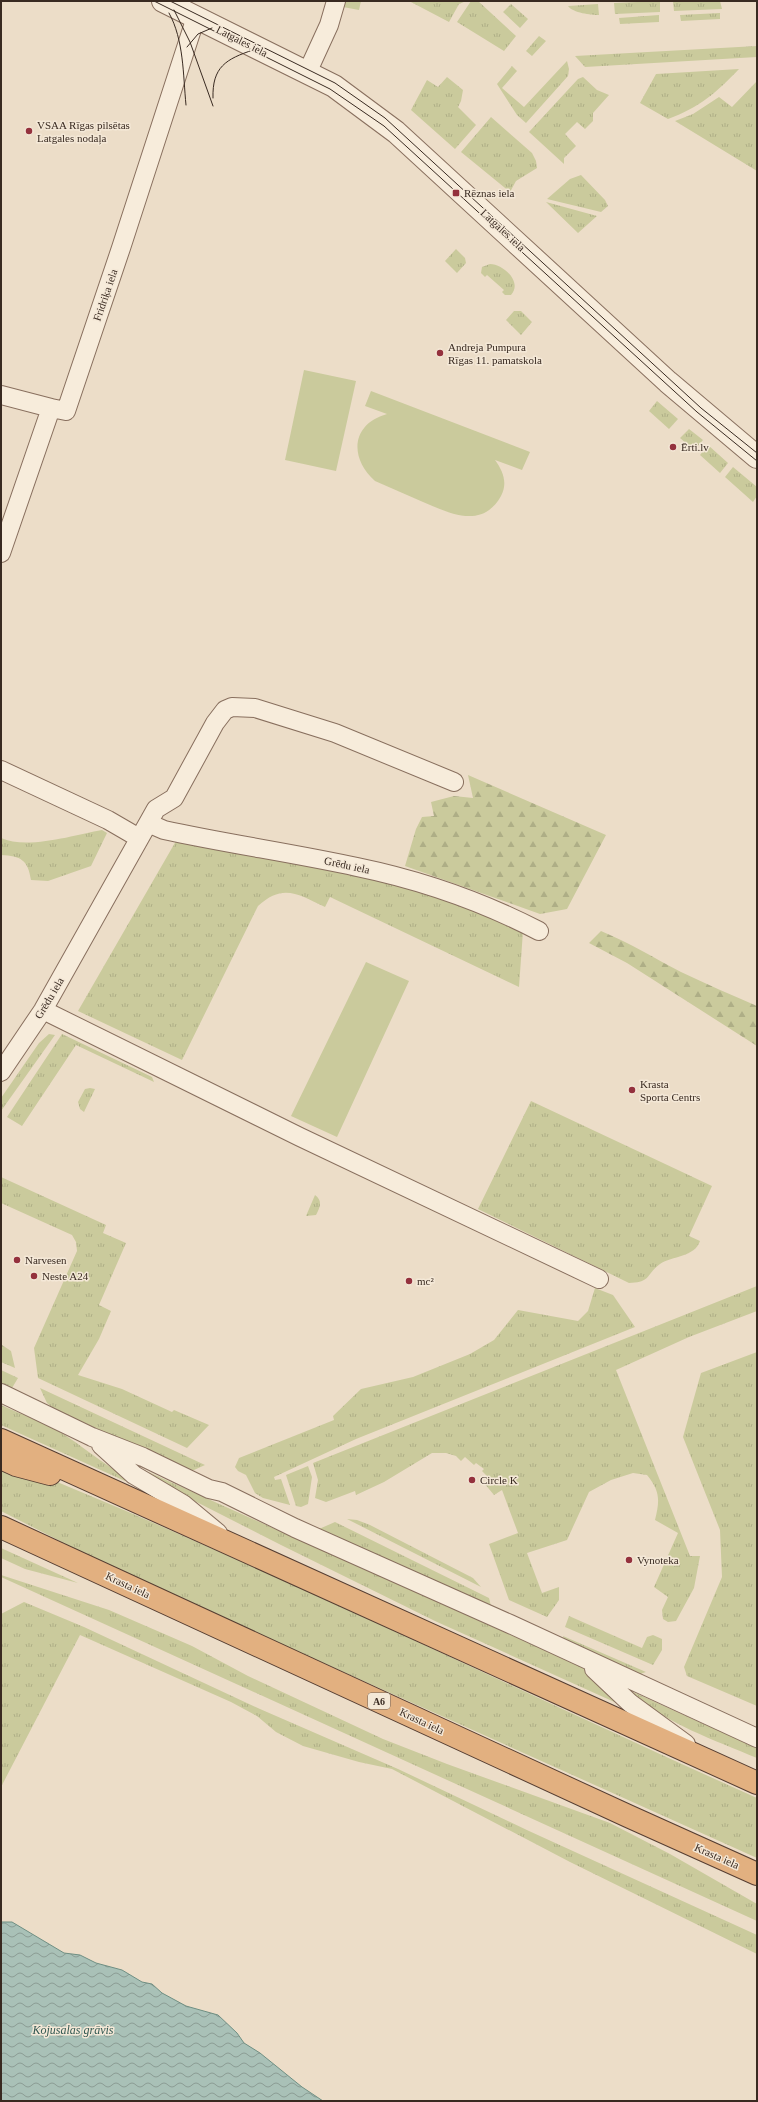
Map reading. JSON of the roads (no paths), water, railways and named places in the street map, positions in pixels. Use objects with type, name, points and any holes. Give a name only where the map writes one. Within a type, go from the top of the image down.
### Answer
[{"type":"highway","points":[[1,1440],[757,1783]]},
{"type":"highway","points":[[1,1458],[16,1465],[66,1479],[103,1487]]},
{"type":"highway","points":[[1,1517],[40,1544]]},
{"type":"highway","name":"Krasta iela","points":[[1,1527],[621,1813],[757,1874]]},
{"type":"street","name":"Latgales iela","points":[[163,1],[334,86],[396,132],[668,382],[757,456]]},
{"type":"street","points":[[307,73],[329,25],[336,1]]},
{"type":"street","name":"Fridriķa iela","points":[[51,408],[66,411],[196,17]]},
{"type":"street","points":[[1,395],[51,408],[1,553]]},
{"type":"street","name":"Grēdu iela","points":[[1,1072],[43,1010],[156,809],[174,798],[215,723],[224,710],[232,707],[255,708],[335,733],[454,782]]},
{"type":"street","name":"Grēdu iela","points":[[1,770],[108,820],[144,831],[170,831],[358,867],[422,884],[512,917],[539,931]]},
{"type":"street","points":[[43,1010],[346,1160],[598,1279]]},
{"type":"street","points":[[1,1393],[92,1436],[143,1457],[209,1489],[222,1492],[295,1528],[510,1624],[586,1661],[757,1738]]},
{"type":"street","points":[[92,1436],[134,1475],[183,1504],[231,1544]]},
{"type":"street","points":[[586,1661],[630,1704],[712,1763]]},
{"type":"water","name":"Kojusalas grāvis","points":[[1,1922],[12,1922],[64,1953],[80,1955],[96,1963],[122,1970],[142,1982],[152,1984],[162,1993],[186,2006],[218,2015],[237,2033],[244,2043],[260,2053],[302,2087],[323,2101],[1,2101]]},
{"type":"tram line","points":[[154,1],[330,89],[384,126],[697,412],[757,461]]},
{"type":"tram line","points":[[170,1],[335,83],[385,118],[701,408],[757,453]]},
{"type":"tram line","points":[[174,10],[190,42],[213,106]]},
{"type":"tram line","points":[[169,13],[178,35],[186,105]]},
{"type":"tram line","points":[[187,47],[198,34],[212,28]]},
{"type":"tram line","points":[[213,98],[215,79],[222,66],[235,57],[253,50]]},
{"type":"place","name":"VSAA Rīgas pilsētas Latgales nodaļa","points":[[29,131]]},
{"type":"place","name":"Rēznas iela","points":[[456,193]]},
{"type":"place","name":"Andreja Pumpura Rīgas 11. pamatskola","points":[[440,353]]},
{"type":"place","name":"Ērti.lv","points":[[673,447]]},
{"type":"place","name":"Krasta Sporta Centrs","points":[[632,1090]]},
{"type":"place","name":"Narvesen","points":[[17,1260]]},
{"type":"place","name":"Neste A24","points":[[34,1276]]},
{"type":"place","name":"mc²","points":[[409,1281]]},
{"type":"place","name":"Circle K","points":[[472,1480]]},
{"type":"place","name":"Vynoteka","points":[[629,1560]]}]
